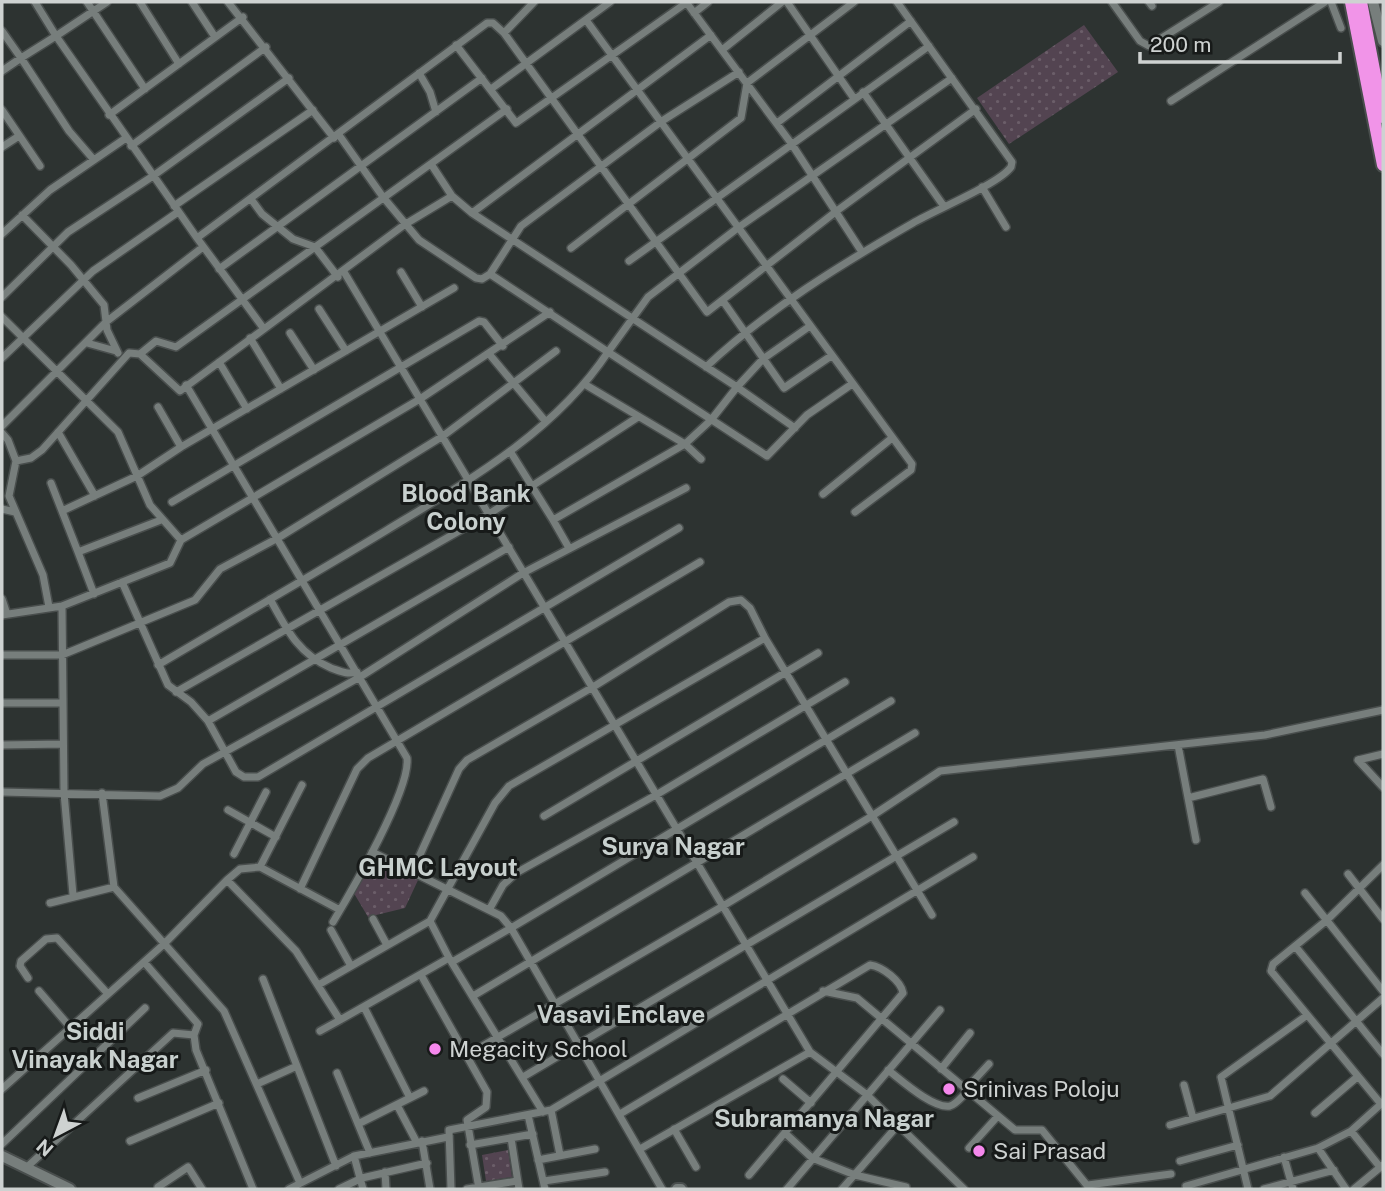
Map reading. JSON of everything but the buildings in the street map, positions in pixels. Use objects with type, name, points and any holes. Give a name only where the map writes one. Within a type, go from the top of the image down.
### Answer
[{"type":"highway","points":[[1351,2],[1383,165]]},
{"type":"highway","points":[[1361,2],[1383,117]]},
{"type":"street","points":[[35,2],[109,115],[264,329]]},
{"type":"street","points":[[87,2],[145,89]]},
{"type":"street","points":[[2,71],[107,2]]},
{"type":"street","points":[[140,2],[179,64]]},
{"type":"street","points":[[192,2],[215,37]]},
{"type":"street","points":[[229,2],[313,110],[363,167],[404,225],[419,240],[476,278],[482,279],[489,274],[521,226],[662,121],[738,72]]},
{"type":"street","points":[[504,33],[534,2]]},
{"type":"street","points":[[491,89],[610,2]]},
{"type":"street","points":[[456,45],[516,123],[686,2],[792,143],[838,210],[862,252]]},
{"type":"street","points":[[694,13],[708,2]]},
{"type":"street","points":[[722,50],[782,2]]},
{"type":"street","points":[[788,2],[853,97]]},
{"type":"street","points":[[572,248],[741,118],[747,83],[854,2]]},
{"type":"street","points":[[706,367],[744,332],[862,252],[1008,171],[1012,162],[897,2]]},
{"type":"street","points":[[1112,2],[1140,41],[1149,46],[1219,2]]},
{"type":"street","points":[[1171,100],[1325,2]]},
{"type":"street","points":[[1331,2],[1341,28]]},
{"type":"street","points":[[1373,2],[1383,41]]},
{"type":"street","points":[[109,115],[243,17]]},
{"type":"street","points":[[586,20],[639,88],[912,467],[855,512]]},
{"type":"street","points":[[777,123],[911,21]]},
{"type":"street","points":[[197,238],[337,137],[487,23],[493,23],[504,33],[708,312],[838,210],[976,109]]},
{"type":"street","points":[[2,31],[69,131],[94,160]]},
{"type":"street","points":[[472,213],[711,35]]},
{"type":"street","points":[[629,261],[853,97],[929,46]]},
{"type":"street","points":[[131,146],[266,47]]},
{"type":"street","points":[[419,73],[430,92],[436,112]]},
{"type":"street","points":[[2,297],[68,232],[153,176],[289,78]]},
{"type":"street","points":[[219,269],[482,78]]},
{"type":"street","points":[[158,665],[468,481],[510,451],[586,385],[648,297],[739,227],[952,78]]},
{"type":"street","points":[[863,92],[943,205]]},
{"type":"street","points":[[140,354],[156,341],[176,347],[507,109]]},
{"type":"street","points":[[2,110],[40,166]]},
{"type":"street","points":[[2,358],[83,280],[313,110]]},
{"type":"street","points":[[2,147],[19,136]]},
{"type":"street","points":[[2,234],[50,190],[126,138]]},
{"type":"street","points":[[431,164],[452,196],[472,213],[737,387],[794,428]]},
{"type":"street","points":[[982,187],[1006,227]]},
{"type":"street","points":[[16,461],[31,458],[88,402],[133,352],[140,354],[178,391],[341,275],[404,225],[452,196]]},
{"type":"street","points":[[251,199],[262,214],[293,239],[315,247],[341,275],[380,331],[698,862],[765,981],[810,1052],[866,1094],[964,1189]]},
{"type":"street","points":[[22,215],[104,305],[106,322],[118,353],[125,360]]},
{"type":"street","points":[[2,426],[58,373],[106,322],[203,247]]},
{"type":"street","points":[[401,272],[422,307]]},
{"type":"street","points":[[489,274],[768,456],[807,415],[852,384]]},
{"type":"street","points":[[62,511],[137,476],[213,428],[454,288]]},
{"type":"street","points":[[723,300],[784,388],[831,356]]},
{"type":"street","points":[[319,309],[346,351]]},
{"type":"street","points":[[2,599],[4,614],[62,606],[170,563],[181,540],[420,399],[490,355],[550,312]]},
{"type":"street","points":[[2,317],[118,432],[150,505],[181,540]]},
{"type":"street","points":[[172,502],[482,321],[503,346]]},
{"type":"street","points":[[554,520],[685,444],[711,420],[763,359],[810,326]]},
{"type":"street","points":[[290,333],[314,370]]},
{"type":"street","points":[[250,338],[281,389]]},
{"type":"street","points":[[87,343],[118,353]]},
{"type":"street","points":[[2,655],[62,655],[195,600],[220,569],[278,538],[443,436],[556,351]]},
{"type":"street","points":[[490,355],[546,422]]},
{"type":"street","points":[[219,362],[247,408]]},
{"type":"street","points":[[186,385],[407,758],[407,775],[372,852],[332,926],[351,966]]},
{"type":"street","points":[[586,385],[685,444],[701,458]]},
{"type":"street","points":[[158,407],[181,447]]},
{"type":"street","points":[[176,692],[489,514],[530,484],[638,417]]},
{"type":"street","points":[[58,432],[95,496]]},
{"type":"street","points":[[2,433],[8,440],[16,461],[9,496],[43,575],[49,607]]},
{"type":"street","points":[[823,494],[892,438]]},
{"type":"street","points":[[510,451],[569,548]]},
{"type":"street","points":[[51,483],[94,594]]},
{"type":"street","points":[[2,792],[160,796],[170,793],[203,764],[226,754],[523,573],[686,488]]},
{"type":"street","points":[[2,509],[15,512]]},
{"type":"street","points":[[78,552],[162,520]]},
{"type":"street","points":[[122,582],[168,685],[191,702],[208,721],[236,772],[244,777],[258,777],[679,528]]},
{"type":"street","points":[[208,721],[509,547]]},
{"type":"street","points":[[300,889],[357,769],[368,758],[700,562]]},
{"type":"street","points":[[270,599],[294,642],[315,660],[350,674],[359,674]]},
{"type":"street","points":[[413,870],[459,769],[467,760],[736,600],[747,604],[785,673],[932,915]]},
{"type":"street","points":[[62,606],[64,793],[73,895]]},
{"type":"street","points":[[320,984],[430,921],[503,792],[521,778],[765,638]]},
{"type":"street","points":[[544,816],[818,653]]},
{"type":"street","points":[[489,910],[509,878],[656,795],[845,682]]},
{"type":"street","points":[[320,1031],[511,928],[891,701]]},
{"type":"street","points":[[2,702],[63,703]]},
{"type":"street","points":[[467,1055],[723,906],[872,816],[929,776],[950,768],[1265,735],[1383,710]]},
{"type":"street","points":[[473,996],[915,733]]},
{"type":"street","points":[[2,745],[63,744]]},
{"type":"street","points":[[1178,744],[1196,840]]},
{"type":"street","points":[[1383,754],[1358,760],[1383,787]]},
{"type":"street","points":[[1188,798],[1263,779],[1271,807]]},
{"type":"street","points":[[260,867],[302,785]]},
{"type":"street","points":[[234,854],[266,792]]},
{"type":"street","points":[[102,793],[114,887],[224,1011],[300,1183]]},
{"type":"street","points":[[228,810],[275,837]]},
{"type":"street","points":[[523,1077],[954,822]]},
{"type":"street","points":[[372,852],[501,916],[511,928],[662,1189]]},
{"type":"street","points":[[451,1189],[449,1130],[547,1111],[973,857]]},
{"type":"street","points":[[1186,1186],[1318,1148],[1351,1131],[1382,1103],[1356,1078],[1271,971],[1273,964],[1327,920],[1383,865]]},
{"type":"street","points":[[2,1088],[164,944],[240,869],[260,867],[340,910]]},
{"type":"street","points":[[1348,874],[1383,919]]},
{"type":"street","points":[[227,880],[296,951],[320,984],[340,1020]]},
{"type":"street","points":[[50,903],[73,895],[114,887]]},
{"type":"street","points":[[1306,893],[1383,991]]},
{"type":"street","points":[[373,919],[387,945]]},
{"type":"street","points":[[430,921],[450,960],[547,1111],[560,1155]]},
{"type":"street","points":[[28,978],[20,966],[21,961],[46,939],[57,938],[108,993]]},
{"type":"street","points":[[1295,946],[1383,1054]]},
{"type":"street","points":[[144,962],[198,1024],[194,1035],[196,1050],[253,1189]]},
{"type":"street","points":[[620,1114],[786,1016],[823,991],[870,965],[877,966],[904,991],[749,1175]]},
{"type":"street","points":[[421,975],[467,1055],[489,1101],[486,1107],[467,1120],[479,1189]]},
{"type":"street","points":[[263,979],[336,1166]]},
{"type":"street","points":[[823,991],[857,998],[997,1117],[1020,1131],[1036,1127],[1042,1129],[1089,1187],[1171,1174]]},
{"type":"street","points":[[39,992],[70,1027]]},
{"type":"street","points":[[1170,1125],[1270,1096],[1383,998]]},
{"type":"street","points":[[364,1007],[410,1098]]},
{"type":"street","points":[[2,1143],[145,1008]]},
{"type":"street","points":[[787,1189],[940,1010]]},
{"type":"street","points":[[1248,1189],[1221,1081],[1223,1074],[1254,1056],[1306,1016]]},
{"type":"street","points":[[27,1167],[173,1033],[194,1035]]},
{"type":"street","points":[[941,1069],[970,1033]]},
{"type":"street","points":[[640,1149],[810,1052]]},
{"type":"street","points":[[888,1070],[923,1096],[944,1105],[956,1103],[989,1064]]},
{"type":"street","points":[[257,1084],[297,1066]]},
{"type":"street","points":[[138,1098],[206,1070]]},
{"type":"street","points":[[337,1073],[370,1153]]},
{"type":"street","points":[[1315,1113],[1356,1078]]},
{"type":"street","points":[[783,1079],[811,1103]]},
{"type":"street","points":[[1184,1085],[1193,1118]]},
{"type":"street","points":[[358,1124],[424,1091]]},
{"type":"street","points":[[130,1141],[219,1102]]},
{"type":"street","points":[[397,1105],[419,1141],[430,1189]]},
{"type":"street","points":[[528,1115],[544,1185],[606,1172]]},
{"type":"street","points":[[969,1148],[997,1117]]},
{"type":"street","points":[[842,1189],[898,1125]]},
{"type":"street","points":[[674,1129],[696,1167]]},
{"type":"street","points":[[1351,1131],[1381,1166],[1354,1189]]},
{"type":"street","points":[[785,1133],[812,1158],[855,1175],[906,1187]]},
{"type":"street","points":[[470,1146],[533,1134]]},
{"type":"street","points":[[289,1189],[354,1156],[448,1137]]},
{"type":"street","points":[[467,1189],[518,1185],[511,1138]]},
{"type":"street","points":[[1180,1161],[1238,1145]]},
{"type":"street","points":[[1318,1148],[1346,1189]]},
{"type":"street","points":[[538,1160],[595,1149]]},
{"type":"street","points":[[2,1156],[70,1189]]},
{"type":"street","points":[[354,1156],[362,1178],[362,1189]]},
{"type":"street","points":[[1284,1157],[1292,1186]]},
{"type":"street","points":[[339,1189],[362,1178],[426,1163]]},
{"type":"street","points":[[158,1187],[188,1167],[202,1189]]},
{"type":"street","points":[[1264,1189],[1292,1186],[1334,1170]]},
{"type":"street","points":[[385,1172],[386,1189]]},
{"type":"shaded area","points":[[1084,25],[1118,72],[1009,144],[977,98]]},
{"type":"shaded area","points":[[373,856],[419,878],[405,908],[368,917],[352,890]]},
{"type":"shaded area","points":[[508,1150],[512,1177],[486,1181],[482,1155]]},
{"type":"place","name":"Megacity School","points":[[435,1049]]},
{"type":"place","name":"Srinivas Poloju","points":[[949,1089]]},
{"type":"place","name":"Sai Prasad","points":[[979,1151]]},
{"type":"district","name":"Blood Bank Colony","points":[[466,508]]},
{"type":"district","name":"Surya Nagar","points":[[673,847]]},
{"type":"district","name":"GHMC Layout","points":[[438,868]]},
{"type":"district","name":"Vasavi Enclave","points":[[621,1015]]},
{"type":"district","name":"Siddi Vinayak Nagar","points":[[95,1046]]},
{"type":"district","name":"Subramanya Nagar","points":[[824,1119]]}]
